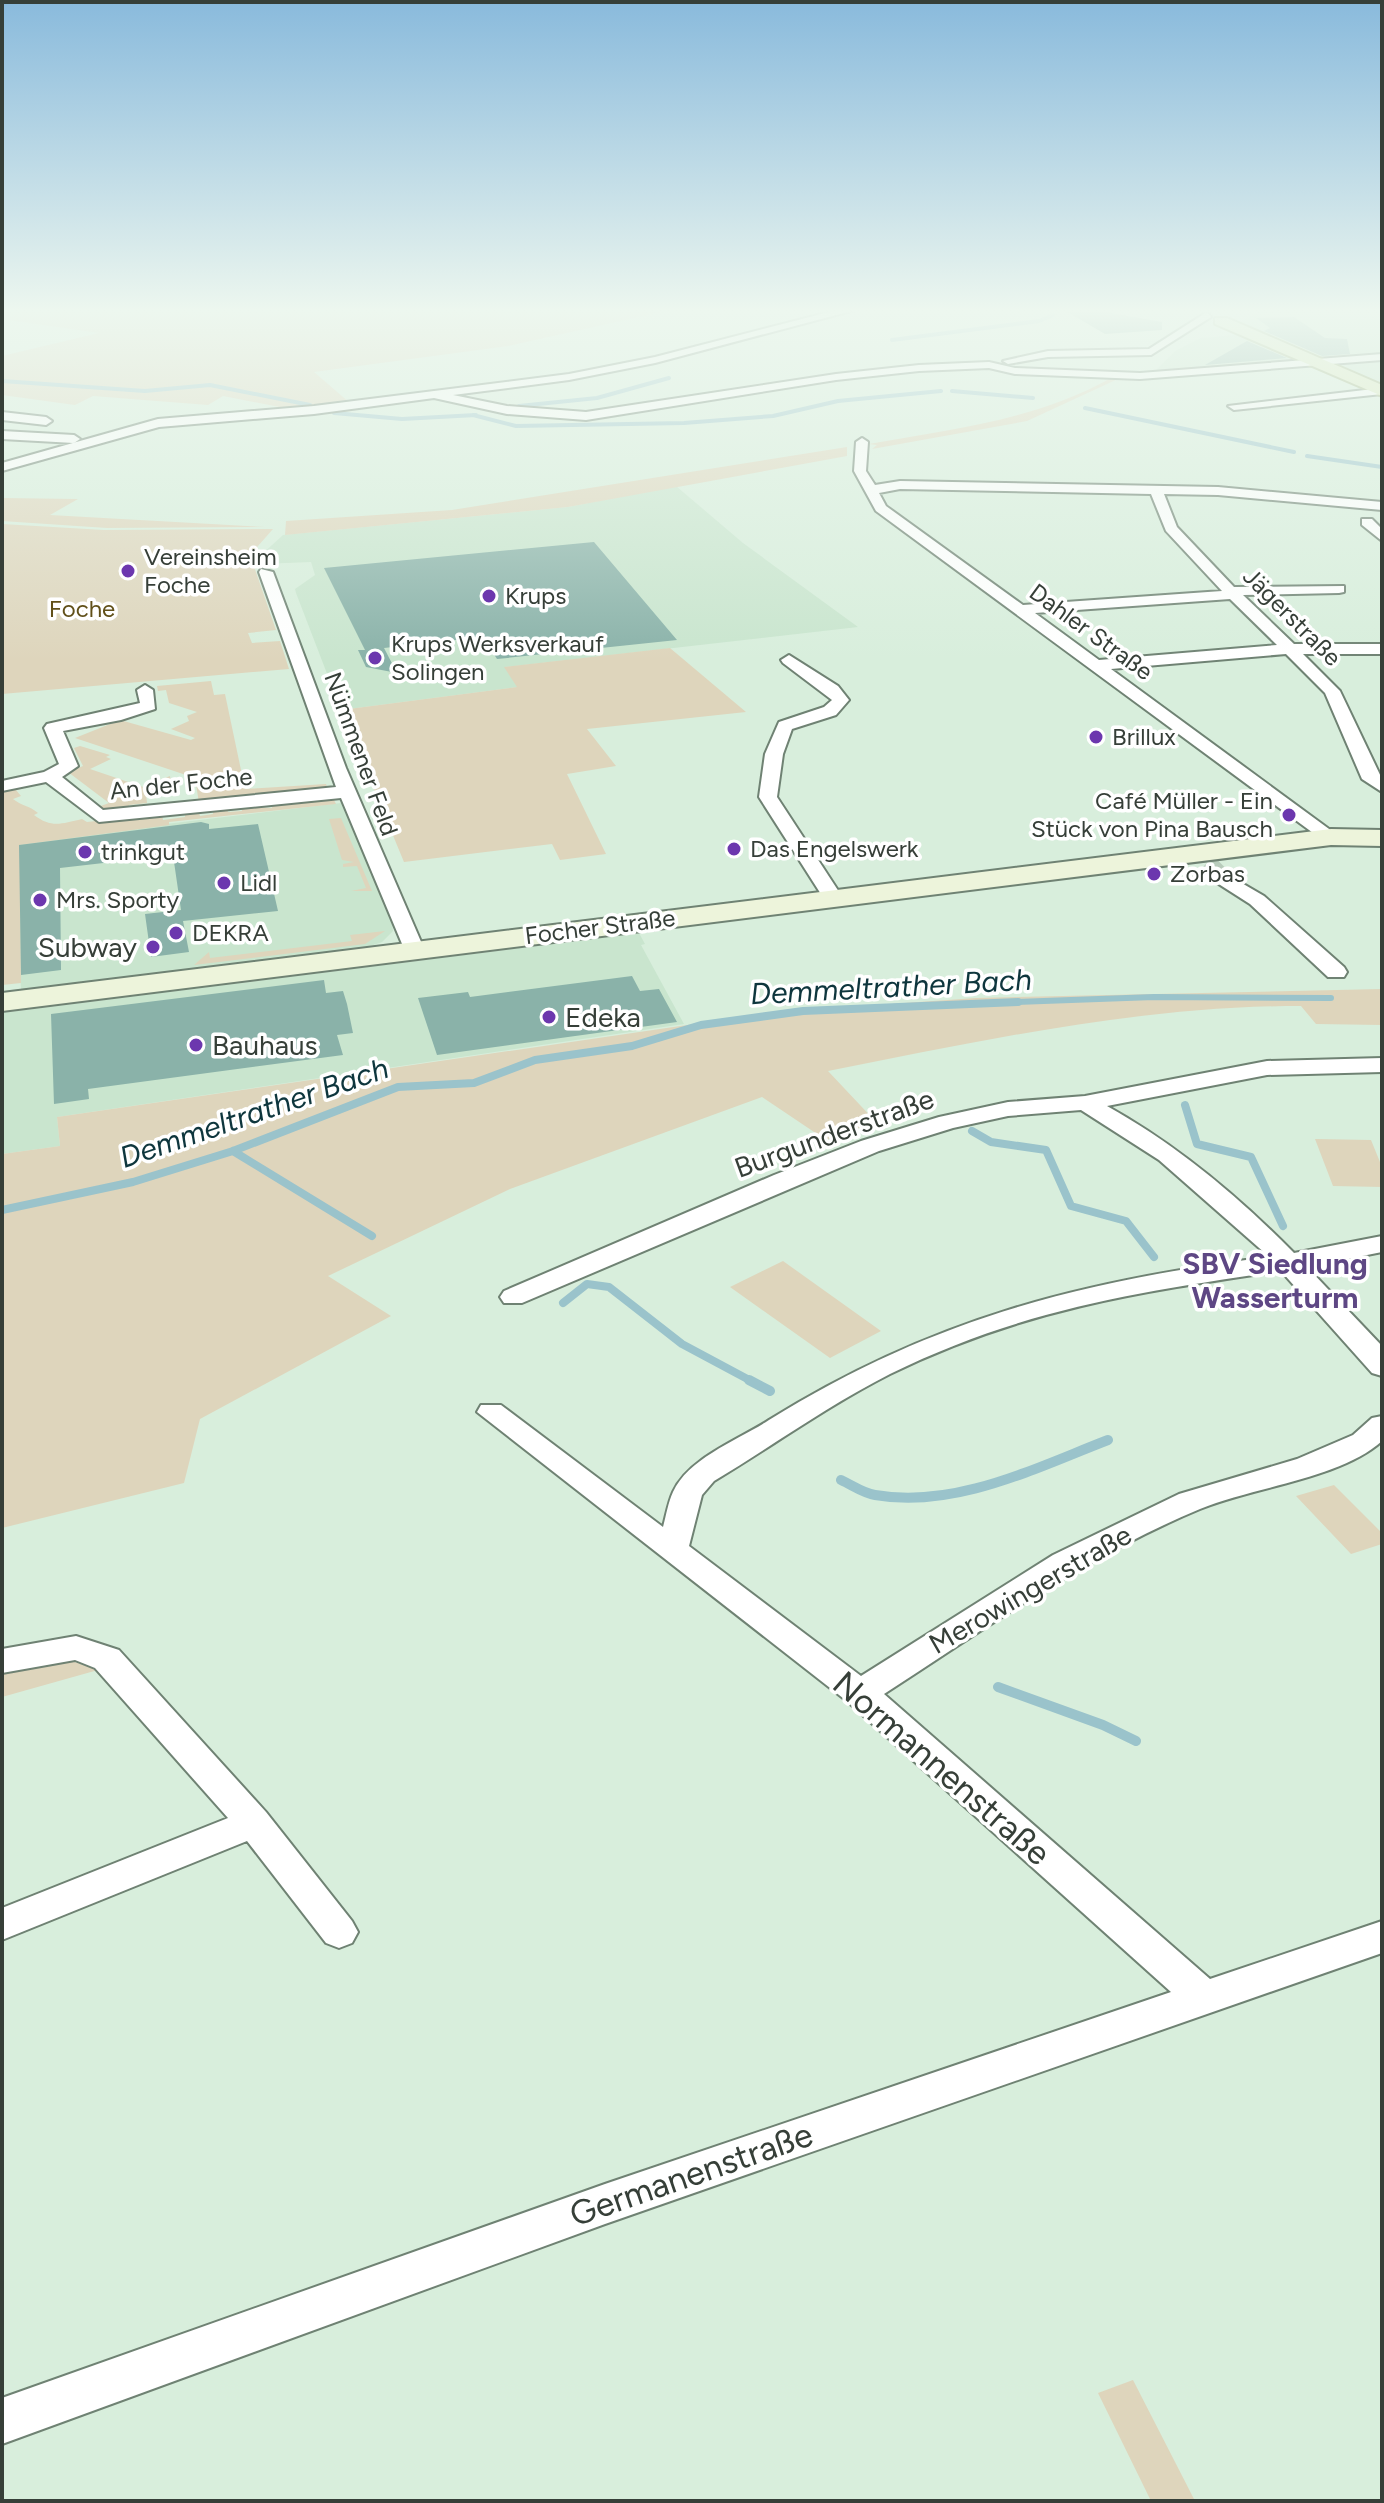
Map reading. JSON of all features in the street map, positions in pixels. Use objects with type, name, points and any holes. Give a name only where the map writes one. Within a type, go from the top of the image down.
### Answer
[{"type":"main road","name":"Focher Straße","points":[[2,1002],[833,898],[1209,865],[1382,825]]},
{"type":"main road","name":"Focher Straße","points":[[1339,836],[1382,838]]},
{"type":"street","points":[[2,467],[149,427]]},
{"type":"street","points":[[2,435],[92,442]]},
{"type":"street","name":"Dahler Straße","points":[[862,442],[860,471],[881,508],[1018,610],[1339,836]]},
{"type":"street","points":[[871,490],[900,485],[1156,489],[1267,494],[1382,506]]},
{"type":"street","name":"Jägerstraße","points":[[1156,489],[1171,528],[1191,552],[1332,691],[1371,779],[1382,787]]},
{"type":"street","points":[[1367,522],[1382,537]]},
{"type":"street","name":"Nümmener Feld","points":[[266,572],[346,792],[415,951]]},
{"type":"street","points":[[1018,610],[1234,592],[1339,589]]},
{"type":"street","points":[[1097,665],[1289,649],[1382,649]]},
{"type":"street","points":[[789,660],[832,689],[841,700],[830,711],[785,726],[774,754],[768,797],[833,898]]},
{"type":"street","name":"An der Foche","points":[[145,690],[149,705],[121,715],[46,724],[69,766],[50,776],[99,816],[346,792]]},
{"type":"street","points":[[2,786],[50,776]]},
{"type":"street","points":[[1209,865],[1257,900],[1336,972]]},
{"type":"street","name":"Burgunderstraße","points":[[513,1297],[783,1180],[905,1134],[1008,1109],[1085,1103],[1267,1068],[1382,1065]]},
{"type":"street","points":[[1085,1103],[1128,1126],[1186,1165],[1287,1261],[1382,1367]]},
{"type":"street","points":[[672,1551],[688,1492],[703,1474],[854,1381],[1014,1315],[1093,1292],[1382,1244]]},
{"type":"street","name":"Normannenstraße","points":[[491,1412],[860,1693],[1202,1996]]},
{"type":"street","name":"Merowingerstraße","points":[[860,1693],[1064,1563],[1190,1501],[1307,1466],[1363,1442],[1382,1425]]},
{"type":"street","points":[[2,1661],[76,1648],[107,1659],[253,1822],[339,1932]]},
{"type":"street","points":[[2,1924],[208,1844],[253,1822]]},
{"type":"street","name":"Germanenstraße","points":[[2,2421],[605,2204],[1202,1996],[1382,1937]]},
{"type":"shaded area","points":[[676,486],[743,543],[858,627],[505,667],[518,687],[341,710],[295,589],[315,575],[311,562],[261,564],[260,556],[283,535],[568,507]]},
{"type":"shaded area","points":[[341,803],[392,922],[393,931],[382,942],[362,949],[21,991],[15,842]]},
{"type":"shaded area","points":[[639,933],[645,944],[641,945],[684,1024],[57,1117],[60,1146],[2,1154],[2,1013]]},
{"type":"green space","points":[[995,427],[872,449],[877,445],[869,444],[964,428]]},
{"type":"green space","points":[[847,447],[847,456],[568,507],[285,535],[286,521],[452,510]]},
{"type":"green space","points":[[2,498],[78,499],[50,515],[265,527],[107,528],[2,521]]},
{"type":"green space","name":"Foche","points":[[2,524],[104,530],[273,529],[250,555],[276,630],[248,633],[252,643],[280,641],[289,669],[2,694]]},
{"type":"green space","points":[[670,648],[746,712],[587,729],[616,766],[567,774],[606,854],[560,860],[552,844],[404,862],[341,710],[517,687],[504,667]]},
{"type":"green space","points":[[211,681],[214,695],[225,694],[245,789],[326,784],[327,787],[199,803],[195,778],[75,738],[120,720],[191,740],[195,738],[171,729],[189,721],[187,716],[197,712],[169,703],[166,690],[158,691],[157,686]]},
{"type":"green space","points":[[80,746],[110,755],[106,757],[111,759],[90,769],[143,787],[170,776],[171,785],[163,786],[163,792],[146,794],[147,803],[129,805],[129,811],[104,811],[98,807],[109,803],[68,772],[83,766],[74,748]]},
{"type":"green space","points":[[34,782],[44,783],[16,790],[21,796],[13,799],[38,813],[34,815],[40,819],[56,824],[82,819],[87,822],[162,814],[163,820],[185,817],[185,812],[198,810],[200,816],[213,814],[212,808],[227,807],[228,812],[242,811],[241,806],[272,808],[271,802],[299,804],[299,799],[333,798],[336,804],[169,822],[169,825],[20,845],[21,983],[2,985],[2,791]]},
{"type":"green space","points":[[341,818],[372,891],[351,891],[366,888],[357,866],[343,867],[343,864],[354,862],[342,860],[329,819]]},
{"type":"green space","points":[[385,931],[365,944],[194,965],[209,952],[210,958],[352,941],[350,935]]},
{"type":"green space","points":[[1382,989],[1382,1025],[1316,1024],[1301,1006],[1181,1012],[1063,1027],[828,1071],[876,1122],[826,1140],[762,1097],[510,1189],[328,1276],[391,1316],[200,1419],[184,1483],[2,1528],[2,1154],[60,1146],[57,1117],[776,1012],[976,998]]},
{"type":"green space","points":[[1315,1139],[1371,1140],[1382,1167],[1382,1187],[1333,1186]]},
{"type":"green space","points":[[783,1261],[881,1331],[830,1358],[730,1287]]},
{"type":"green space","points":[[1334,1485],[1382,1533],[1382,1544],[1351,1554],[1296,1496]]},
{"type":"green space","points":[[69,1660],[98,1670],[2,1697],[2,1670]]},
{"type":"green space","points":[[1133,2380],[1195,2501],[1151,2501],[1098,2393]]},
{"type":"building","name":"Krups","points":[[594,542],[677,640],[497,659],[483,637],[384,648],[397,673],[366,667],[358,650],[365,650],[324,568]]},
{"type":"building","points":[[201,822],[209,824],[209,829],[258,824],[278,911],[183,921],[189,952],[151,957],[145,914],[181,910],[173,855],[60,868],[61,970],[21,975],[19,845]]},
{"type":"building","name":"Edeka","points":[[632,976],[640,991],[659,989],[677,1022],[437,1055],[418,998],[468,992],[470,997]]},
{"type":"building","name":"Bauhaus","points":[[324,980],[326,993],[343,991],[347,1004],[353,1033],[337,1035],[343,1055],[88,1089],[89,1099],[54,1104],[51,1014]]},
{"type":"waterway","points":[[1174,427],[1294,452]]},
{"type":"waterway","points":[[1307,456],[1382,467]]},
{"type":"waterway","name":"Demmeltrather Bach","points":[[960,1004],[1154,997],[1331,998]]},
{"type":"waterway","name":"Demmeltrather Bach","points":[[233,1151],[398,1087],[474,1083],[535,1060],[632,1046],[701,1025],[803,1011],[1018,1002]]},
{"type":"waterway","points":[[1185,1105],[1197,1144],[1251,1157],[1283,1226]]},
{"type":"waterway","points":[[972,1131],[991,1142],[1046,1150],[1071,1206],[1126,1221],[1154,1257]]},
{"type":"waterway","name":"Demmeltrather Bach","points":[[2,1210],[133,1182],[233,1151]]},
{"type":"waterway","points":[[233,1151],[372,1236]]},
{"type":"waterway","points":[[563,1303],[587,1284],[609,1287],[682,1344],[753,1382]]},
{"type":"waterway","points":[[749,1380],[770,1391]]},
{"type":"waterway","points":[[841,1480],[875,1495],[905,1498],[935,1496],[994,1483],[1108,1440]]},
{"type":"waterway","points":[[998,1687],[1103,1725],[1136,1741]]},
{"type":"tunnel","points":[[1207,863],[1221,877]]},
{"type":"place","name":"Vereinsheim Foche","points":[[128,571]]},
{"type":"place","name":"Krups","points":[[489,596]]},
{"type":"place","name":"Krups Werksverkauf Solingen","points":[[375,658]]},
{"type":"place","name":"Brillux","points":[[1096,737]]},
{"type":"place","name":"Café Müller - Ein Stück von Pina Bausch","points":[[1289,815]]},
{"type":"place","name":"Das Engelswerk","points":[[734,849]]},
{"type":"place","name":"trinkgut","points":[[85,852]]},
{"type":"place","name":"Zorbas","points":[[1154,874]]},
{"type":"place","name":"Lidl","points":[[224,883]]},
{"type":"place","name":"Mrs. Sporty","points":[[40,900]]},
{"type":"place","name":"DEKRA","points":[[176,933]]},
{"type":"place","name":"Subway","points":[[153,947]]},
{"type":"place","name":"Edeka","points":[[549,1017]]},
{"type":"place","name":"Bauhaus","points":[[196,1045]]},
{"type":"district","name":"SBV Siedlung Wasserturm","points":[[1275,1281]]}]
